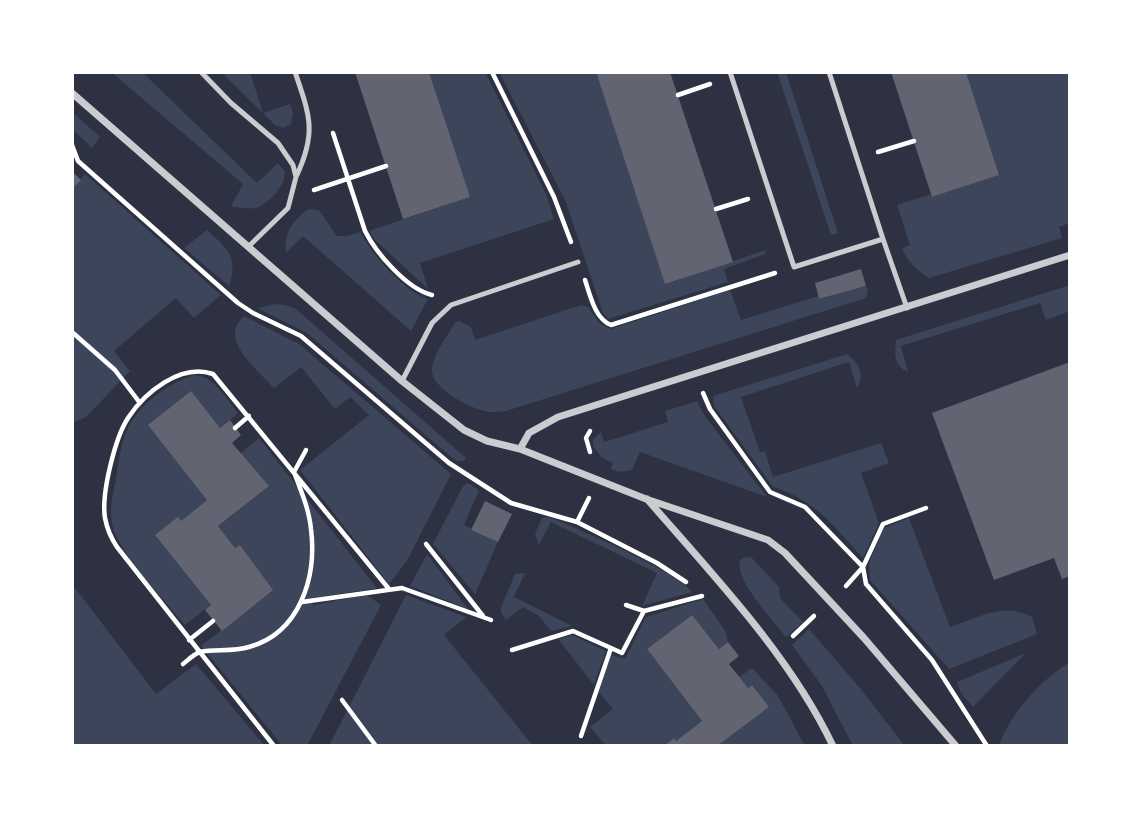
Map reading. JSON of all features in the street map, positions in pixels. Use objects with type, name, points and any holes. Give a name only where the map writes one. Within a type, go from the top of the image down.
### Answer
[{"type":"street","points":[[72,93],[402,381],[464,430],[487,441],[520,449],[646,499],[768,540],[785,553],[872,647],[956,746]]},
{"type":"street","points":[[520,449],[529,433],[558,417],[1070,255]]},
{"type":"street","points":[[646,499],[723,586],[802,689],[833,746]]},
{"type":"lane","points":[[201,72],[231,103],[278,142],[289,156],[296,177]]},
{"type":"lane","points":[[248,247],[288,208],[310,139],[304,97],[295,72]]},
{"type":"lane","points":[[829,72],[907,308]]},
{"type":"lane","points":[[731,74],[794,267],[883,239]]},
{"type":"lane","points":[[402,381],[432,323],[452,305],[578,262]]},
{"type":"path","points":[[492,72],[554,197],[599,316],[604,322],[611,325],[794,267]]},
{"type":"path","points":[[678,94],[731,74]]},
{"type":"path","points":[[332,131],[372,245],[404,279],[421,292],[452,305]]},
{"type":"path","points":[[857,159],[914,141]]},
{"type":"path","points":[[288,208],[313,191],[386,166]]},
{"type":"path","points":[[716,209],[769,192]]},
{"type":"path","points":[[72,332],[115,370],[141,402]]},
{"type":"path","points":[[274,746],[117,548],[109,534],[104,515],[105,497],[120,431],[141,402],[171,379],[188,372],[202,370],[213,374],[388,589]]},
{"type":"path","points":[[690,396],[715,388]]},
{"type":"path","points":[[702,392],[710,409],[770,492],[805,507],[863,567],[866,584],[932,660],[988,746]]},
{"type":"path","points":[[235,428],[249,416]]},
{"type":"path","points":[[577,522],[605,464],[598,462],[587,447],[586,438],[591,430]]},
{"type":"path","points":[[183,664],[199,652],[250,647],[265,640],[284,628],[302,603],[311,565],[311,528],[305,501],[294,472],[306,450]]},
{"type":"path","points":[[426,544],[483,617]]},
{"type":"path","points":[[302,603],[402,588],[491,620]]},
{"type":"path","points":[[625,605],[644,611],[704,595]]},
{"type":"path","points":[[512,650],[573,631],[622,653],[644,611]]},
{"type":"path","points":[[189,640],[213,621]]},
{"type":"path","points":[[581,736],[611,648]]},
{"type":"path","points":[[342,699],[376,746]]},
{"type":"shaded area","points":[[111,72],[142,72],[257,183],[278,163],[285,172],[280,187],[259,207],[248,209],[231,206],[243,184]]},
{"type":"shaded area","points":[[221,72],[250,72],[263,113],[290,104],[293,113],[291,124],[283,128],[275,125]]},
{"type":"shaded area","points":[[429,72],[485,72],[546,194],[554,219],[420,263],[428,289],[375,240],[369,231],[469,197]]},
{"type":"shaded area","points":[[502,72],[596,72],[666,284],[766,250],[765,254],[724,269],[728,282],[608,319],[603,313],[565,200],[501,76]]},
{"type":"shaded area","points":[[777,72],[786,72],[838,233],[831,235]]},
{"type":"shaded area","points":[[966,72],[1070,72],[1070,223],[1059,227],[1062,238],[929,278],[913,265],[902,248],[910,245],[897,205],[931,194],[932,197],[999,175]]},
{"type":"shaded area","points":[[72,112],[100,137],[92,148],[72,129]]},
{"type":"shaded area","points":[[85,174],[221,295],[194,318],[176,298],[114,351],[130,371],[86,417],[72,423],[72,189]]},
{"type":"shaded area","points":[[308,209],[319,210],[337,236],[360,232],[399,280],[418,295],[428,299],[411,331],[303,236],[286,253],[286,239],[290,228]]},
{"type":"shaded area","points":[[207,230],[225,248],[232,260],[229,286],[184,248]]},
{"type":"shaded area","points":[[1070,285],[1070,311],[1046,320],[1040,303],[901,346],[908,372],[897,362],[896,340]]},
{"type":"shaded area","points":[[866,286],[866,298],[506,411],[487,412],[477,409],[443,389],[433,375],[433,362],[438,351],[455,323],[459,321],[471,327],[475,340],[581,305],[588,307],[600,324],[611,329],[730,290],[741,320],[818,296],[820,299]]},
{"type":"shaded area","points":[[276,304],[296,309],[466,458],[464,461],[451,457],[307,333],[257,308]]},
{"type":"shaded area","points":[[244,316],[299,344],[451,474],[407,561],[389,584],[300,470],[369,415],[350,397],[335,409],[301,367],[274,388],[250,363],[237,344],[237,325]]},
{"type":"shaded area","points":[[847,354],[860,369],[861,378],[857,388],[849,362],[741,397],[760,452],[765,451],[773,477],[881,443],[889,463],[861,473],[879,523],[863,558],[813,507],[773,487],[714,406],[713,396]]},
{"type":"shaded area","points":[[194,375],[214,384],[238,413],[220,428],[191,392],[207,500],[181,521],[155,535],[211,605],[185,625],[126,554],[114,531],[111,512],[120,452],[135,416],[162,391]]},
{"type":"shaded area","points":[[697,401],[704,415],[767,497],[640,452],[632,470],[619,472],[611,469],[613,463],[601,457],[593,446],[593,439],[601,432],[604,442],[668,422],[665,411]]},
{"type":"shaded area","points":[[259,438],[377,588],[315,598],[312,605],[367,595],[381,605],[307,746],[282,745],[201,646],[272,590],[240,545],[235,548],[218,526],[269,486],[240,454]]},
{"type":"shaded area","points":[[468,483],[479,490],[464,525],[498,542],[475,594],[433,544],[463,486]]},
{"type":"shaded area","points":[[548,517],[648,562],[692,592],[642,606],[657,573],[551,522],[539,545],[535,534],[542,518]]},
{"type":"shaded area","points":[[909,518],[950,627],[991,613],[1011,611],[1032,617],[1037,634],[949,669],[870,580],[869,563],[884,528]]},
{"type":"shaded area","points":[[427,554],[468,609],[410,586]]},
{"type":"shaded area","points":[[752,558],[779,587],[780,598],[803,622],[786,637],[756,600],[743,578],[740,560]]},
{"type":"shaded area","points":[[525,573],[514,597],[572,626],[551,631],[539,616],[523,607],[506,620],[501,607],[515,574]]},
{"type":"shaded area","points":[[72,584],[156,694],[196,664],[265,746],[72,746]]},
{"type":"shaded area","points":[[406,595],[466,617],[444,635],[533,746],[329,746]]},
{"type":"shaded area","points":[[703,599],[726,632],[728,642],[719,649],[692,615],[647,649],[702,721],[676,741],[674,739],[664,746],[606,746],[590,727],[613,709],[598,691],[611,655],[625,659],[646,617]]},
{"type":"shaded area","points":[[809,629],[905,746],[853,746],[822,686],[792,645]]},
{"type":"shaded area","points":[[572,635],[606,651],[594,685],[558,639]]},
{"type":"shaded area","points":[[1026,653],[973,707],[961,693],[957,682]]},
{"type":"shaded area","points":[[1070,662],[1070,746],[999,746],[1011,721],[1028,698],[1048,678]]},
{"type":"shaded area","points":[[752,668],[778,696],[805,746],[717,746],[768,707],[752,685],[748,688],[739,677]]},
{"type":"building","points":[[355,72],[429,72],[470,197],[403,219]]},
{"type":"building","points":[[596,72],[670,72],[733,262],[665,284]]},
{"type":"building","points":[[891,72],[966,72],[999,175],[932,197]]},
{"type":"building","points":[[72,171],[81,180],[72,189]]},
{"type":"building","points":[[861,269],[866,286],[819,299],[815,283]]},
{"type":"building","points":[[1070,362],[1070,576],[1062,579],[1054,558],[994,580],[932,413]]},
{"type":"building","points":[[191,391],[220,428],[230,420],[241,435],[232,443],[269,486],[218,526],[235,548],[240,545],[273,590],[222,631],[205,610],[211,605],[155,535],[178,517],[181,521],[207,500],[148,425]]},
{"type":"building","points":[[485,501],[512,514],[498,542],[471,530]]},
{"type":"building","points":[[692,615],[719,649],[728,642],[739,656],[729,664],[748,688],[752,685],[769,707],[717,746],[664,746],[674,738],[676,741],[702,721],[647,649]]}]
